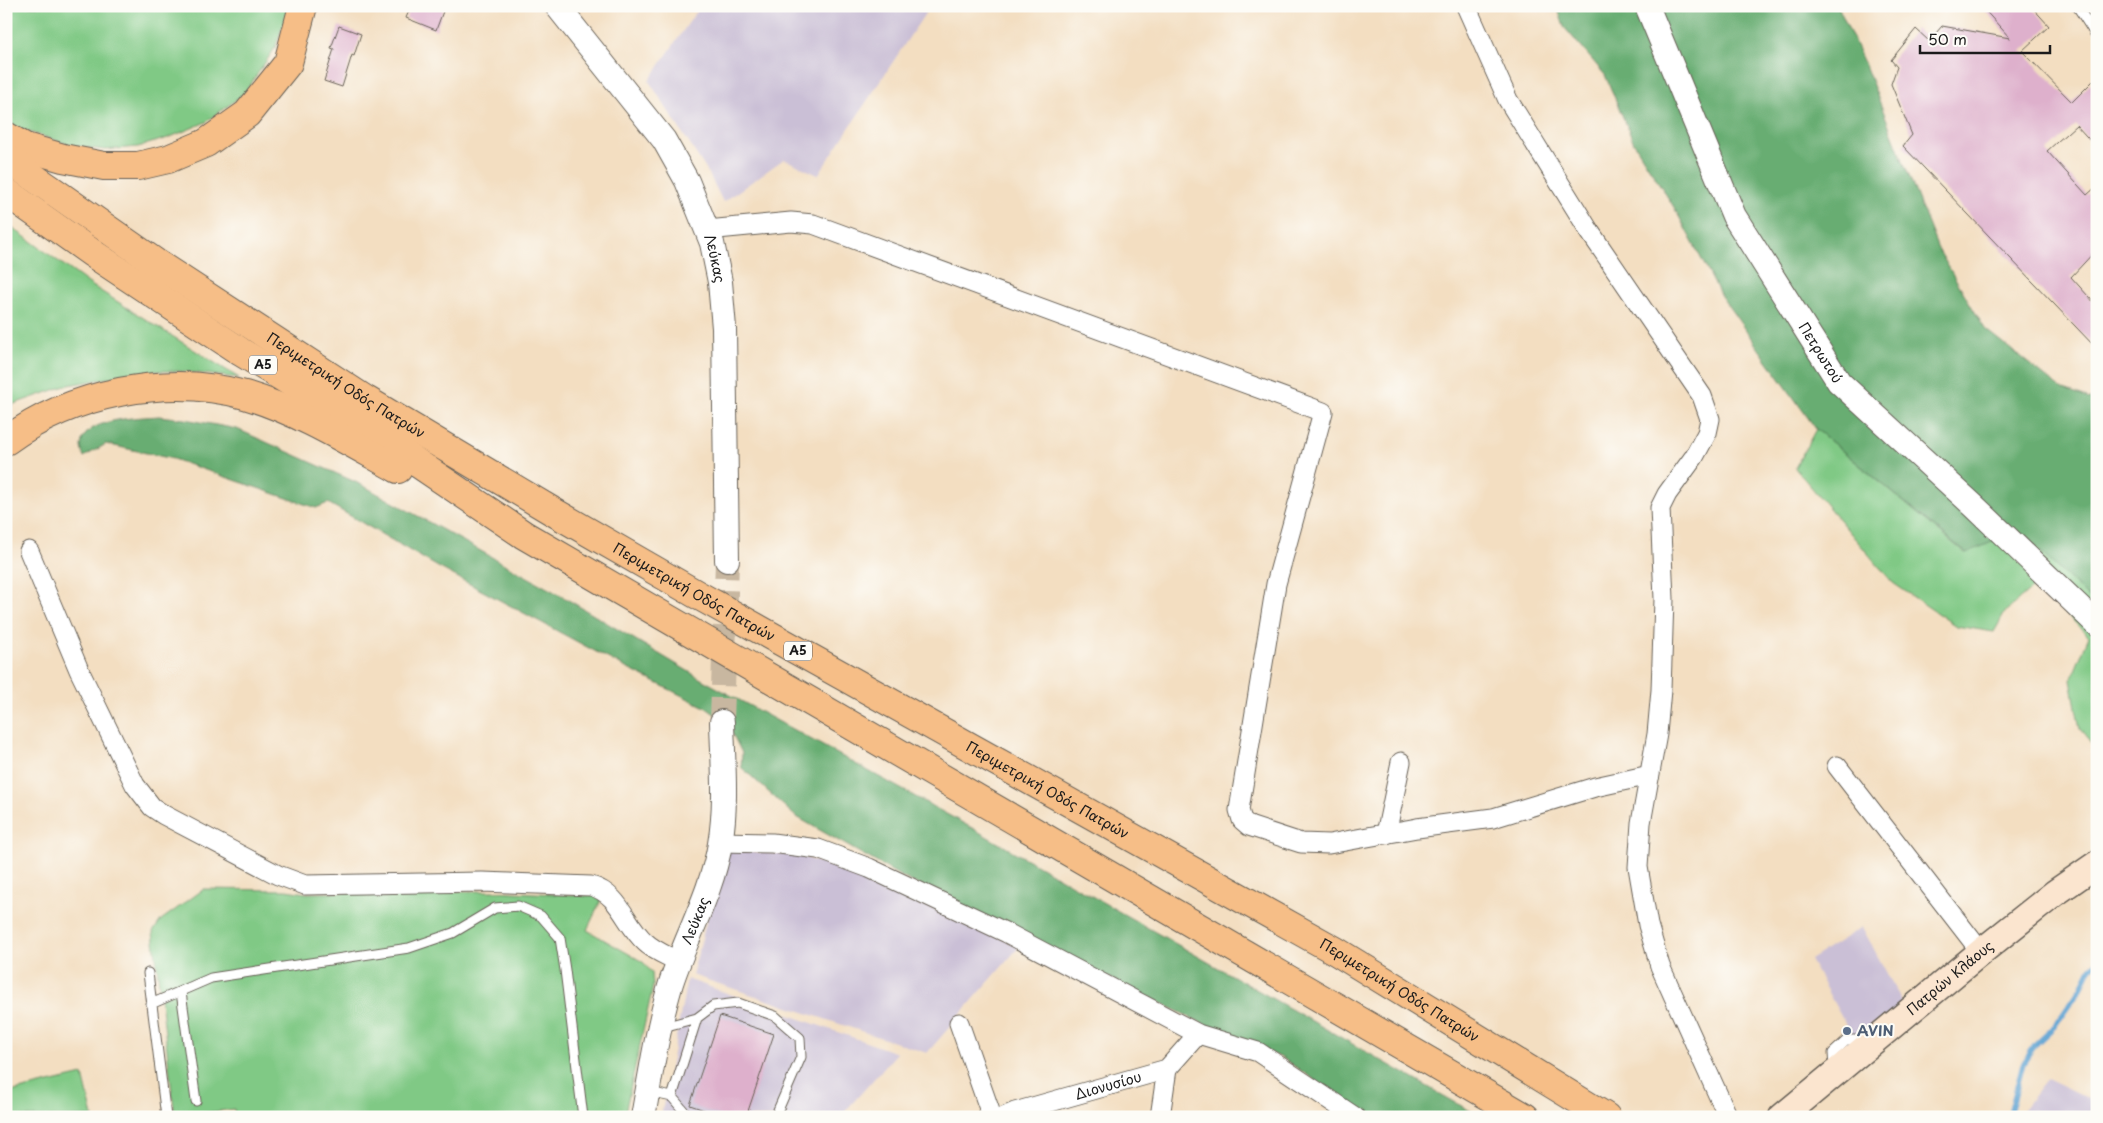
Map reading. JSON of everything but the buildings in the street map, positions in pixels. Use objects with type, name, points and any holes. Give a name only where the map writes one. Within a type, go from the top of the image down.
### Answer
[{"type":"highway","points":[[6,136],[25,147],[62,158],[104,166],[138,166],[168,159],[206,143],[247,114],[288,63],[303,6]]},
{"type":"highway","name":"Περιμετρική Οδός Πατρών","points":[[6,158],[156,263],[382,410],[696,594],[1334,950],[1606,1117]]},
{"type":"highway","name":"Περιμετρική Οδός Πατρών","points":[[6,192],[92,253],[241,352],[364,427],[524,535],[1525,1117]]},
{"type":"highway","points":[[6,441],[49,415],[95,399],[126,392],[170,387],[220,390],[244,395],[302,418],[524,535]]},
{"type":"main road","name":"Πατρών Κλάους","points":[[1782,1117],[1981,952],[2055,893],[2097,864]]},
{"type":"street","name":"Λεύκας","points":[[557,6],[664,140],[687,182],[707,230],[720,282],[724,328],[727,560]]},
{"type":"street","points":[[1466,6],[1508,100],[1590,232],[1702,396],[1709,414],[1709,427],[1702,444],[1683,473],[1666,494],[1660,508],[1664,599],[1661,690],[1657,734],[1641,823],[1638,854],[1640,886],[1654,948],[1728,1117]]},
{"type":"street","name":"Πετρωτού","points":[[1647,6],[1734,216],[1839,382],[1974,506],[2097,624]]},
{"type":"street","points":[[707,230],[791,222],[813,224],[1323,412],[1276,584],[1239,810],[1242,820],[1249,826],[1301,843],[1330,844],[1417,828],[1493,818],[1595,787],[1650,775]]},
{"type":"street","points":[[29,551],[79,670],[135,786],[152,807],[164,815],[278,875],[306,885],[482,882],[591,886],[600,888],[621,909],[644,942],[679,962]]},
{"type":"street","name":"Λεύκας","points":[[643,1117],[660,1028],[679,962],[713,874],[720,842],[723,791],[722,722]]},
{"type":"street","points":[[1386,834],[1401,762]]},
{"type":"street","points":[[1837,766],[1981,952]]},
{"type":"street","points":[[720,842],[772,843],[818,849],[869,868],[1007,933],[1198,1034],[1258,1052],[1355,1117]]},
{"type":"street","points":[[959,1023],[992,1117]]},
{"type":"street","points":[[1160,1117],[1168,1069],[1198,1034]]},
{"type":"street","name":"Διονυσίου","points":[[1004,1117],[1015,1112],[1168,1069]]},
{"type":"lane","points":[[2077,6],[2097,37]]},
{"type":"lane","points":[[151,1004],[211,978],[409,948],[453,934],[495,908],[518,906],[540,916],[560,938],[583,1117]]},
{"type":"lane","points":[[148,973],[166,1117]]},
{"type":"lane","points":[[180,992],[196,1101]]},
{"type":"lane","points":[[660,1028],[697,1018],[713,1006],[738,1004],[775,1016],[800,1038],[801,1057],[775,1117]]},
{"type":"lane","points":[[672,1097],[697,1018]]},
{"type":"lane","points":[[647,1092],[672,1097],[689,1117]]},
{"type":"shaded area","points":[[700,6],[930,6],[818,175],[784,159],[723,202],[709,174],[649,81]]},
{"type":"shaded area","points":[[726,849],[800,856],[900,888],[1019,947],[927,1053],[692,975]]},
{"type":"shaded area","points":[[1862,927],[1904,1005],[1857,1045],[1810,960]]},
{"type":"shaded area","points":[[687,979],[897,1053],[840,1117],[661,1117]]},
{"type":"shaded area","points":[[2047,1079],[2097,1103],[2097,1117],[2017,1117]]},
{"type":"green space","points":[[6,6],[290,6],[275,48],[244,94],[206,122],[168,138],[138,147],[105,150],[74,146],[19,129],[6,121]]},
{"type":"green space","points":[[1557,6],[1838,6],[1865,65],[1938,249],[1985,329],[2061,389],[2090,399],[2097,397],[2097,605],[2018,531],[1966,553],[1816,429],[1721,296],[1675,209],[1634,143],[1605,75],[1564,27]]},
{"type":"green space","points":[[6,223],[91,285],[239,378],[178,371],[150,371],[68,385],[14,404],[6,409]]},
{"type":"green space","points":[[159,416],[237,429],[362,485],[560,595],[703,680],[972,828],[1481,1117],[1370,1117],[1282,1058],[1202,1023],[904,878],[795,816],[741,767],[742,753],[727,723],[705,707],[628,669],[438,567],[328,503],[316,508],[173,459],[106,444],[84,457],[81,446],[84,436],[91,429],[113,421]]},
{"type":"green space","points":[[1816,429],[1965,553],[2018,531],[2097,605],[2097,750],[2080,729],[2071,680],[2089,636],[2036,585],[2006,611],[1994,632],[1956,626],[1893,583],[1795,468]]},
{"type":"green space","points":[[204,889],[286,890],[306,893],[493,891],[595,896],[601,900],[587,930],[643,962],[652,973],[653,986],[624,1117],[235,1117],[234,1109],[175,1117],[153,932],[161,920]]},
{"type":"green space","points":[[83,1075],[93,1117],[6,1117],[6,1093]]},
{"type":"waterway","points":[[2009,1117],[2023,1064],[2035,1045],[2054,1027],[2081,988],[2091,968],[2097,962]]},
{"type":"tunnel","points":[[722,722],[727,560]]},
{"type":"place","name":"AVIN","points":[[1847,1031]]}]
